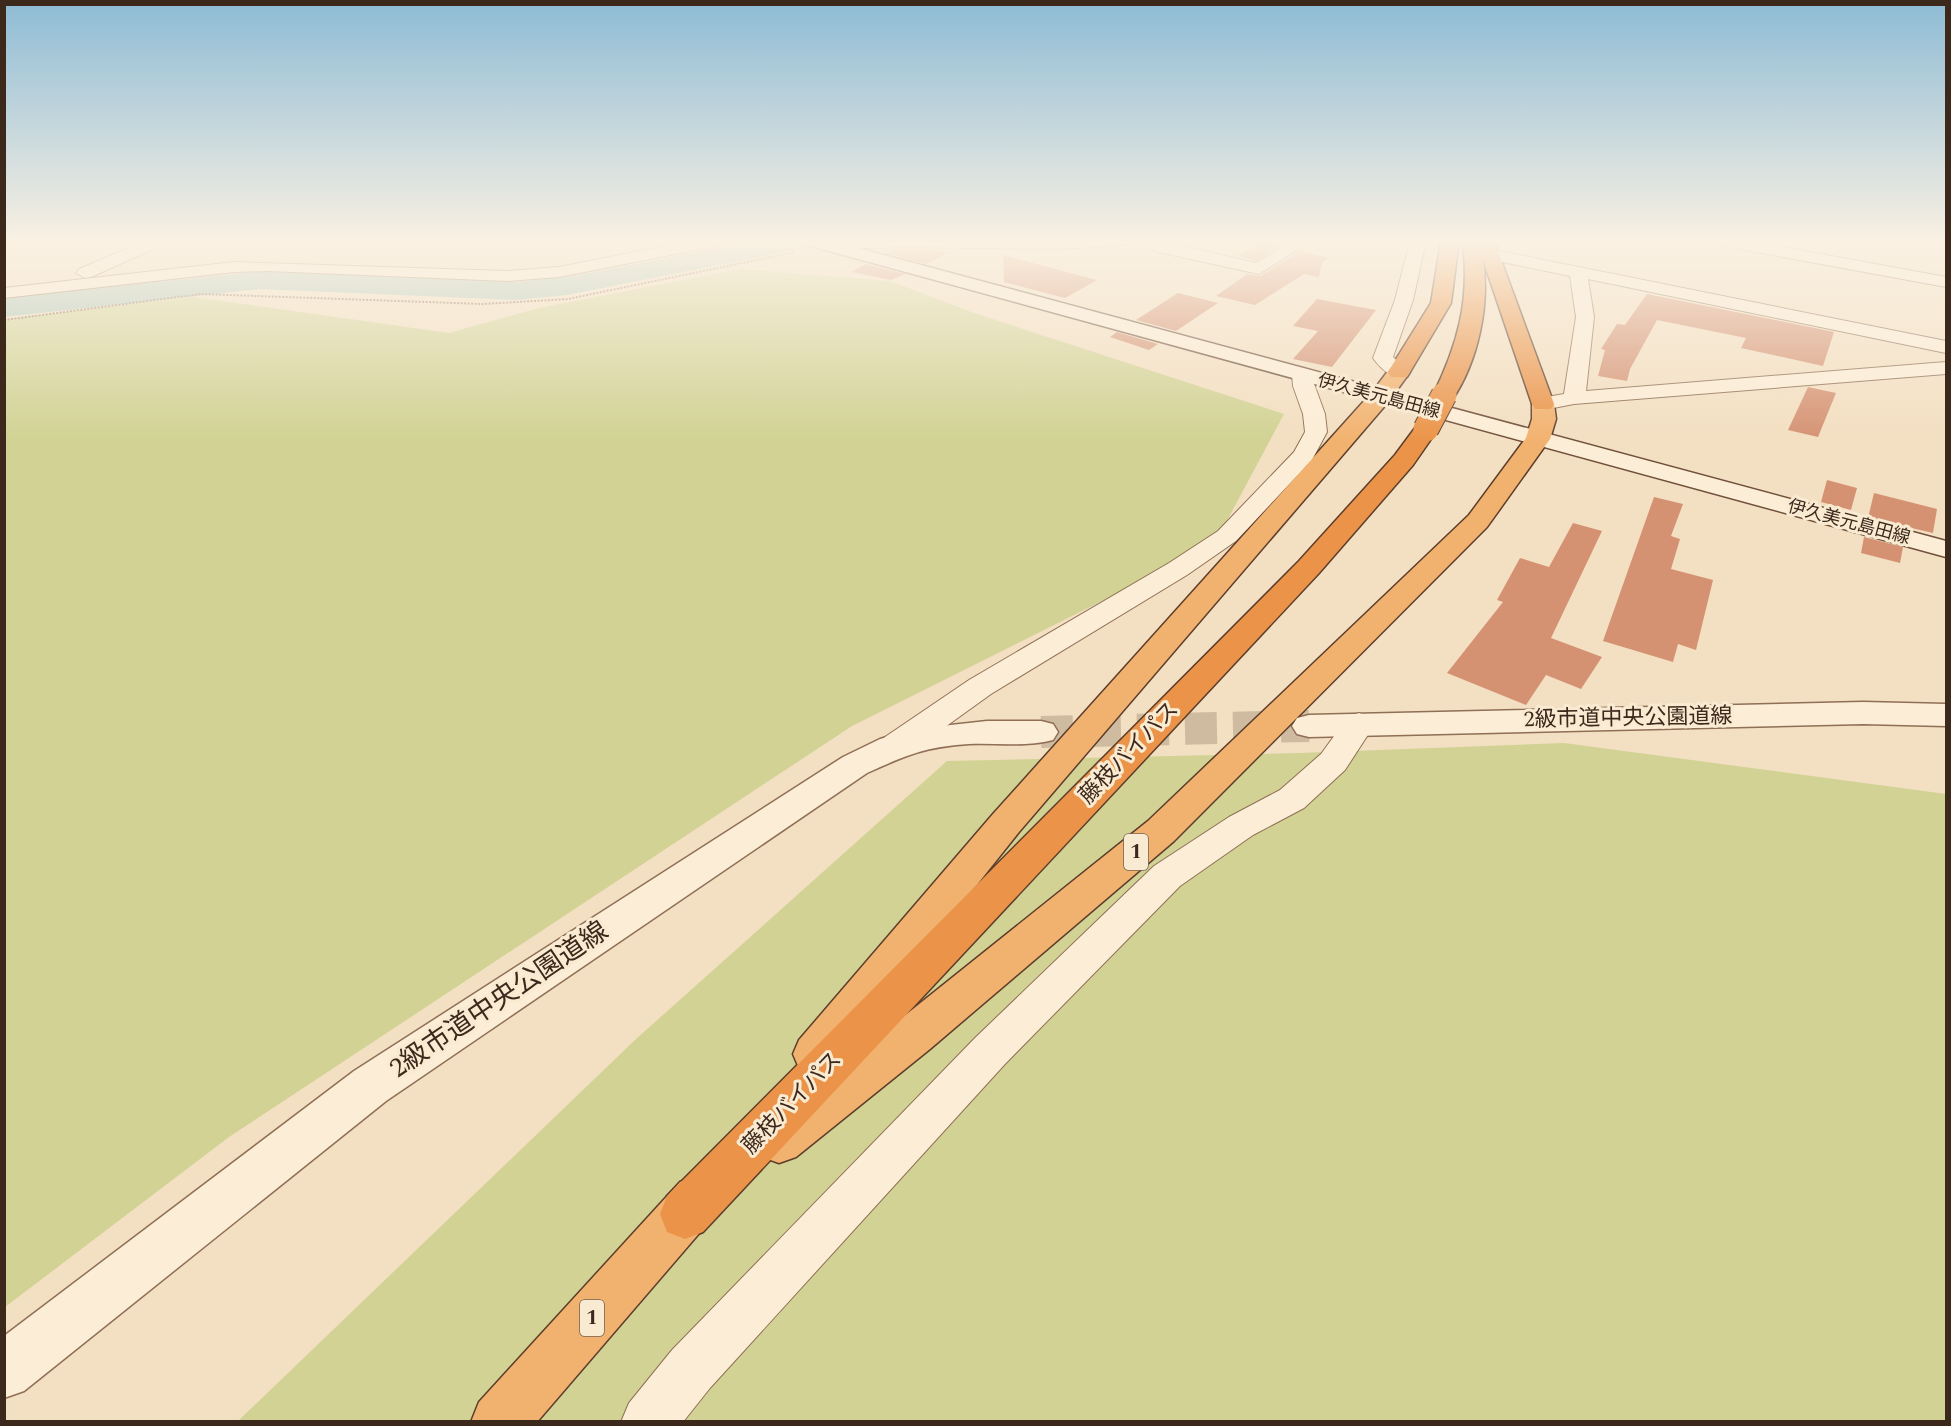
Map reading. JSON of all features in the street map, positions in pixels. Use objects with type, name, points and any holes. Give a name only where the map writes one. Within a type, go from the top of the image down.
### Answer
[{"type":"highway","name":"1","points":[[499,1422],[685,1214],[1006,823],[1390,384],[1438,308]]},
{"type":"highway","name":"藤枝バイパス","points":[[685,1214],[1309,567],[1404,460],[1426,429],[1463,357],[1476,308]]},
{"type":"highway","points":[[1505,308],[1540,422]]},
{"type":"highway","name":"1","points":[[685,1214],[914,1035],[1161,831],[1478,521],[1540,422]]},
{"type":"main road","name":"伊久美元島田線","points":[[1058,308],[1302,374],[1390,384],[1540,422],[1947,549]]},
{"type":"main road","name":"2級市道中央公園道線","points":[[1309,726],[1863,713],[1947,715]]},
{"type":"main road","name":"2級市道中央公園道線","points":[[4,1371],[370,1086],[855,765],[897,745],[928,738],[987,732],[1041,732]]},
{"type":"street","points":[[1390,384],[1383,358],[1401,308]]},
{"type":"street","points":[[1574,398],[1585,317],[1584,308]]},
{"type":"street","points":[[1753,308],[1947,347]]},
{"type":"street","points":[[1540,422],[1574,398],[1947,368]]},
{"type":"street","points":[[897,745],[980,687],[1099,614],[1178,570],[1227,536],[1259,505],[1304,455],[1316,432],[1314,414],[1303,386],[1302,374]]},
{"type":"street","points":[[648,1422],[691,1369],[982,1060],[1167,876],[1241,826],[1292,799],[1333,762],[1359,724]]},
{"type":"green space","points":[[103,308],[269,308],[449,333],[539,308],[960,308],[1284,414],[1214,545],[852,726],[229,1137],[5,1307],[5,319]]},
{"type":"green space","points":[[1564,743],[1946,794],[1946,1421],[237,1422],[635,1040],[947,761],[1300,753]]},
{"type":"building","points":[[1155,308],[1211,308],[1176,331],[1136,320]]},
{"type":"building","points":[[1309,308],[1363,308],[1376,310],[1332,367],[1293,359],[1318,331],[1293,326]]},
{"type":"building","points":[[1637,308],[1714,308],[1834,332],[1823,366],[1741,348],[1746,338],[1657,320],[1630,369],[1627,381],[1598,376],[1605,350],[1601,349],[1617,324],[1625,325]]},
{"type":"building","points":[[1117,332],[1158,344],[1149,350],[1110,337]]},
{"type":"building","points":[[1808,387],[1836,393],[1818,437],[1788,430]]},
{"type":"building","points":[[1827,480],[1857,488],[1851,510],[1821,502]]},
{"type":"building","points":[[1874,493],[1937,509],[1933,533],[1868,518]]},
{"type":"building","points":[[1654,497],[1683,504],[1671,536],[1680,539],[1671,569],[1713,580],[1696,650],[1678,644],[1673,662],[1603,641]]},
{"type":"building","points":[[1573,523],[1602,531],[1551,638],[1602,657],[1581,689],[1546,675],[1526,705],[1447,673],[1503,602],[1497,600],[1520,558],[1549,567]]},
{"type":"building","points":[[1864,537],[1903,547],[1900,563],[1861,553]]},
{"type":"waterway","points":[[4,308],[8,308]]},
{"type":"tunnel","points":[[1041,732],[1309,726]]}]
